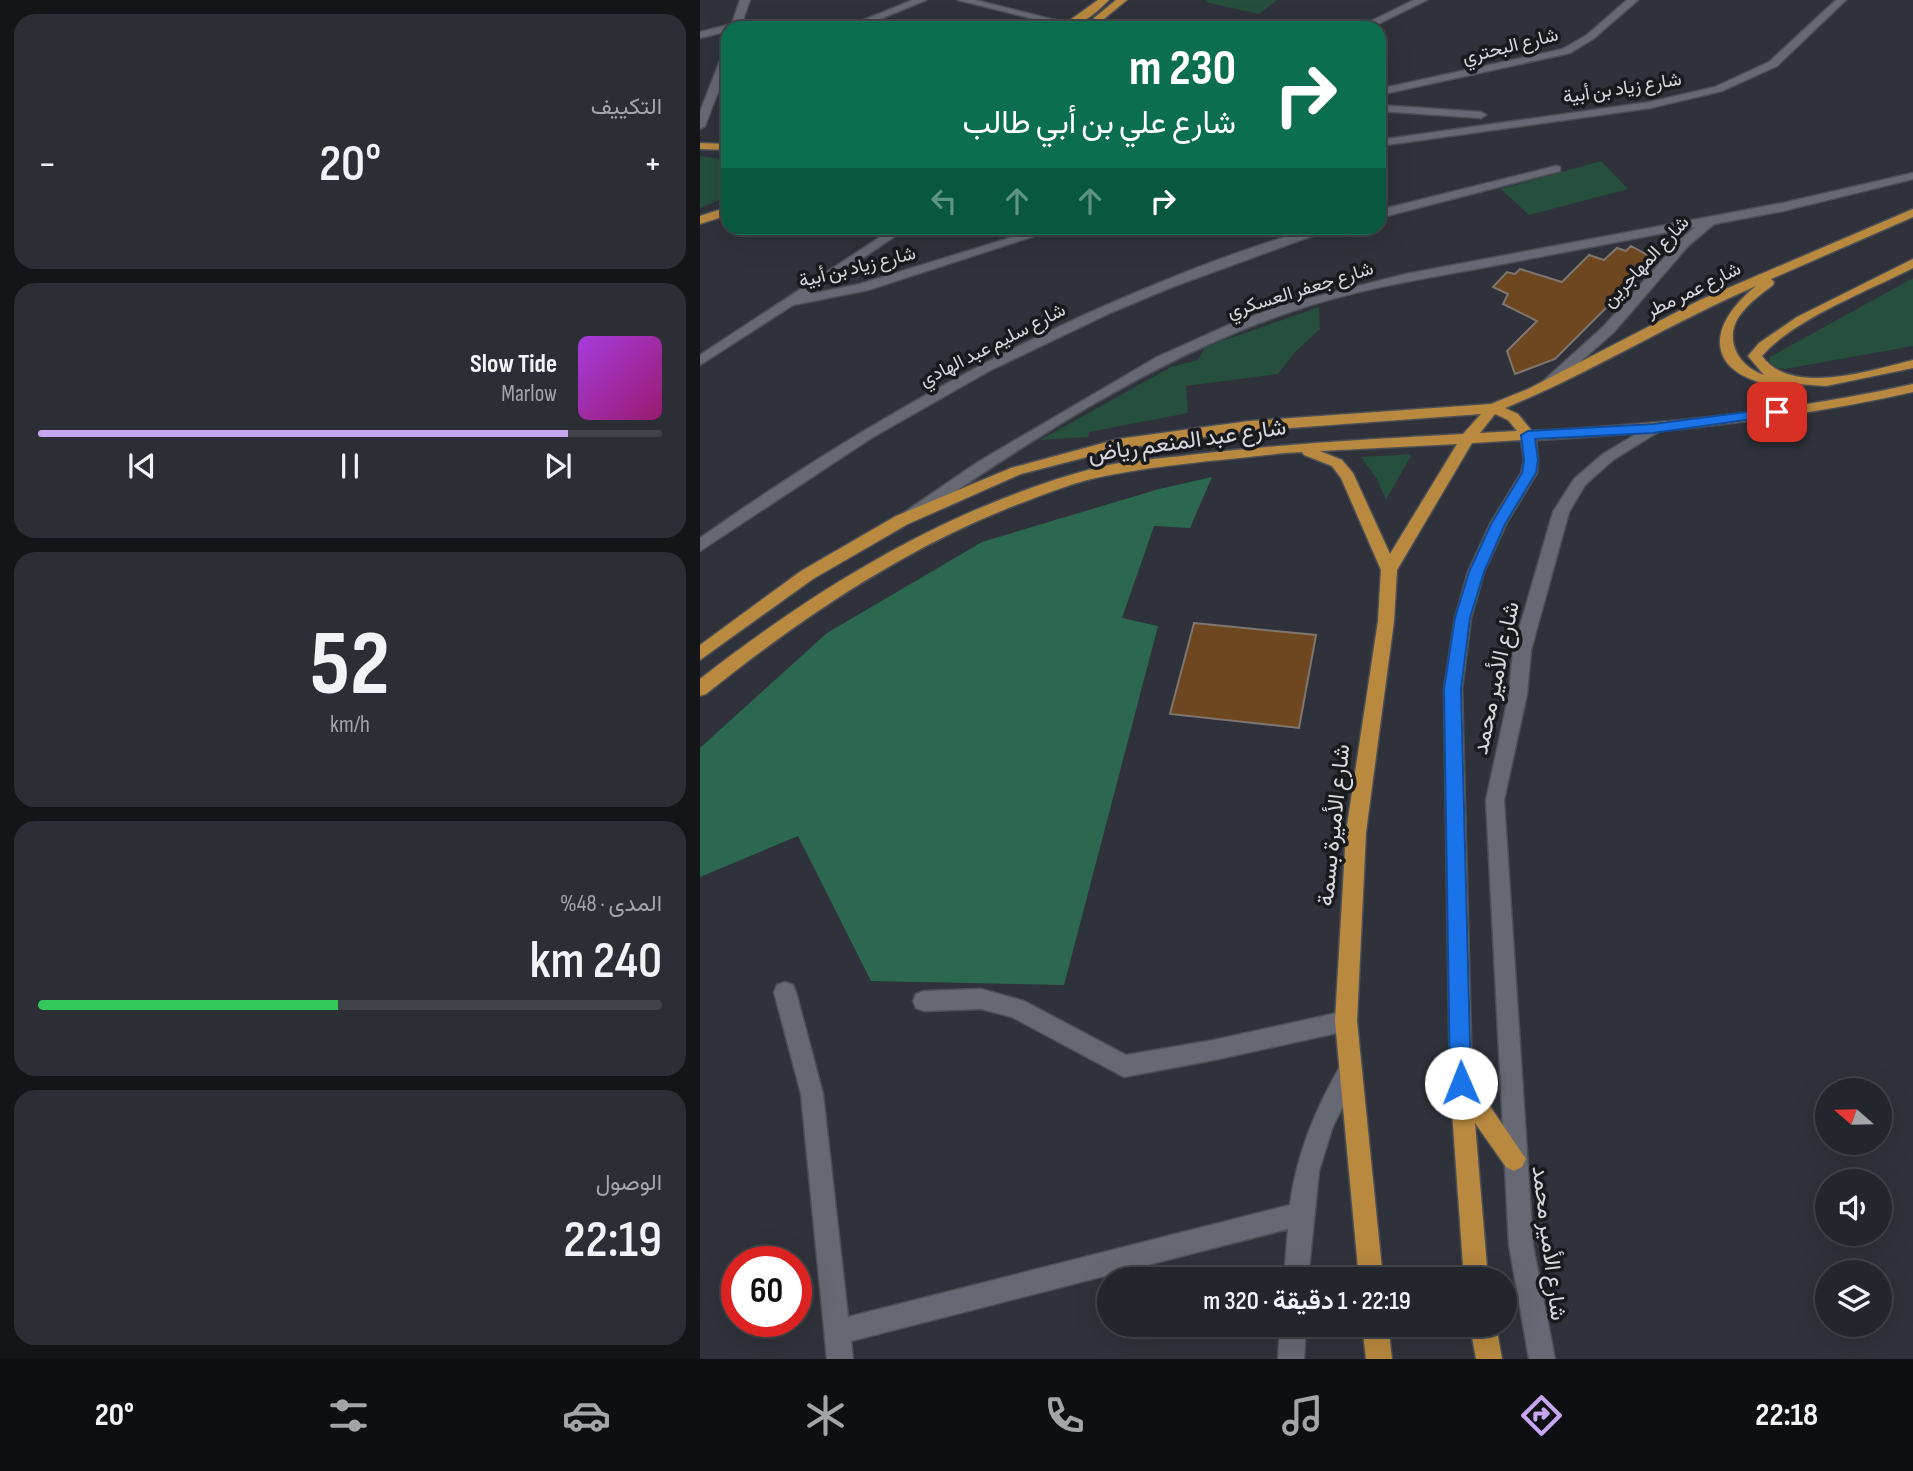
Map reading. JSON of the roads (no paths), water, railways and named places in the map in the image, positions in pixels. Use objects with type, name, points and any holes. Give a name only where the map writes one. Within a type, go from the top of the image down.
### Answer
[{"type":"main road","points":[[1075,21],[1104,0]]},
{"type":"main road","points":[[1098,21],[1122,0]]},
{"type":"main road","points":[[700,146],[721,147]]},
{"type":"main road","name":"شارع عمر مطر","points":[[1493,408],[1705,303],[1913,212]]},
{"type":"main road","points":[[700,220],[721,213]]},
{"type":"main road","points":[[1797,383],[1767,374],[1758,365],[1755,356],[1758,348],[1801,321],[1913,263]]},
{"type":"main road","points":[[1787,266],[1738,309],[1731,319],[1726,337],[1728,351],[1735,366],[1757,380],[1797,383],[1846,378],[1913,364]]},
{"type":"main road","name":"شارع عبد المنعم رياض","points":[[700,689],[743,655],[893,556],[976,514],[1045,488],[1103,471],[1284,448],[1653,429],[1851,402],[1913,388]]},
{"type":"main road","name":"شارع عبد المنعم رياض","points":[[700,654],[807,575],[902,520],[965,490],[1016,471],[1118,444],[1249,426],[1493,408],[1513,417],[1528,435]]},
{"type":"main road","name":"شارع الأميرة بسمة","points":[[1370,1267],[1346,1021],[1356,832],[1386,621],[1389,570],[1467,439],[1493,408]]},
{"type":"main road","points":[[1475,1267],[1461,1083],[1452,689],[1463,618],[1476,572],[1498,524],[1529,473],[1531,460],[1528,435]]},
{"type":"main road","points":[[1284,448],[1326,457],[1337,463],[1348,476],[1389,570]]},
{"type":"main road","points":[[1461,1083],[1514,1159]]},
{"type":"main road","points":[[1377,1337],[1379,1359]]},
{"type":"main road","points":[[1485,1337],[1489,1359]]},
{"type":"street","points":[[737,21],[746,0]]},
{"type":"street","points":[[867,21],[921,0]]},
{"type":"street","points":[[963,0],[1044,21]]},
{"type":"street","points":[[1377,21],[1422,0]]},
{"type":"street","name":"شارع البحتري","points":[[1386,90],[1566,51],[1590,37],[1633,0]]},
{"type":"street","name":"شارع زياد بن أبية","points":[[1386,142],[1650,105],[1733,85],[1773,64],[1842,0]]},
{"type":"street","points":[[700,35],[721,30]]},
{"type":"street","points":[[700,126],[721,82]]},
{"type":"street","points":[[1386,108],[1481,115]]},
{"type":"street","points":[[1386,212],[1556,169]]},
{"type":"street","name":"شارع المهاجرين","points":[[1548,383],[1609,329],[1684,243],[1712,219],[1811,201],[1913,176]]},
{"type":"street","name":"شارع جعفر العسكري","points":[[902,520],[983,465],[1106,390],[1184,349],[1262,317],[1406,278],[1712,219]]},
{"type":"street","points":[[700,361],[890,235]]},
{"type":"street","name":"شارع زياد بن أبية","points":[[789,302],[863,287],[1030,235]]},
{"type":"street","name":"شارع سليم عبد الهادي","points":[[700,546],[835,451],[997,362],[1107,307],[1253,251],[1305,235]]},
{"type":"street","name":"شارع الأمير محمد","points":[[1542,1359],[1521,1245],[1495,800],[1518,694],[1522,650],[1561,512],[1579,482],[1608,457],[1653,429]]},
{"type":"street","points":[[785,992],[812,1094],[840,1359]]},
{"type":"street","points":[[924,1001],[981,999],[1016,1008],[1124,1066],[1214,1050],[1346,1021]]},
{"type":"street","points":[[1297,1267],[1305,1175],[1318,1129],[1328,1106],[1350,1071]]},
{"type":"street","points":[[838,1332],[1301,1214]]},
{"type":"street","points":[[1291,1359],[1292,1337]]}]
